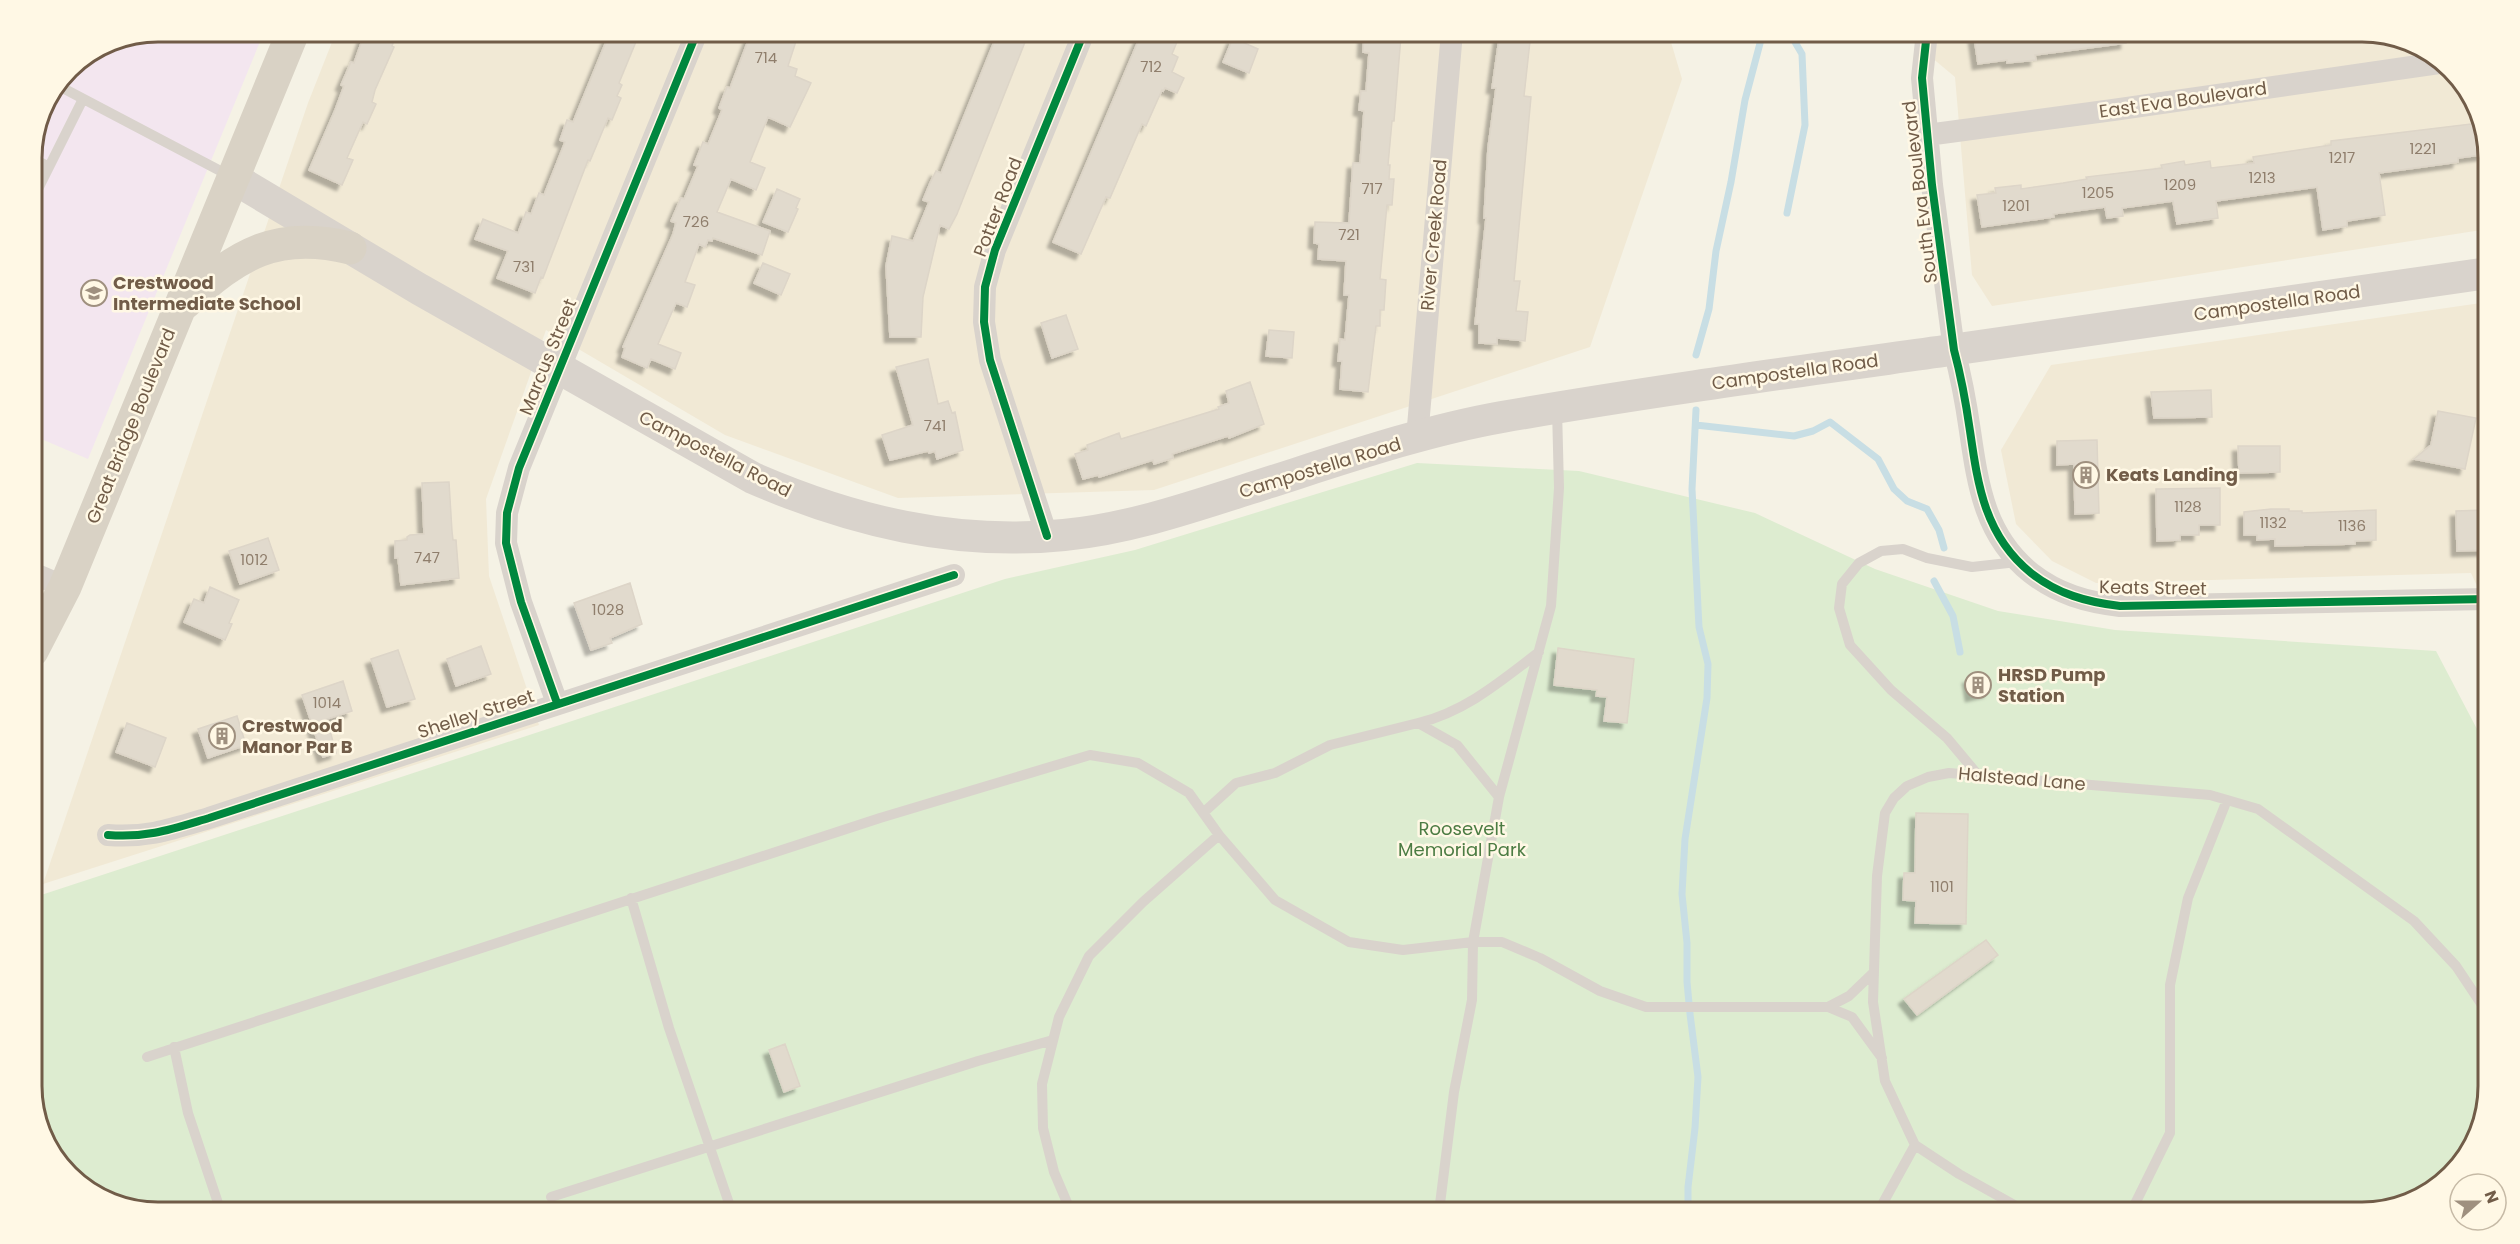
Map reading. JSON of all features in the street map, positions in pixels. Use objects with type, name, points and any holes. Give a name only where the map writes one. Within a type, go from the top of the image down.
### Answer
[{"type":"main road","name":"Great Bridge Boulevard","points":[[42,632],[65,587],[289,42]]},
{"type":"main road","name":"Campostella Road","points":[[233,178],[559,370],[753,477],[785,492],[837,511],[874,521],[934,532],[986,537],[1047,536],[1122,526],[1196,506],[1333,462],[1500,417],[1706,385],[2478,274]]},
{"type":"main road","points":[[179,309],[213,276],[244,257],[275,245],[301,240],[325,242],[350,248]]},
{"type":"street","name":"Marcus Street","points":[[557,703],[521,602],[506,543],[507,513],[519,468],[693,42]]},
{"type":"street","name":"Potter Road","points":[[1047,536],[990,360],[984,322],[985,287],[995,250],[1079,42]]},
{"type":"street","name":"River Creek Road","points":[[1417,438],[1451,42]]},
{"type":"street","name":"South Eva Boulevard","points":[[1926,42],[1922,78],[1927,135],[1954,350]]},
{"type":"street","name":"East Eva Boulevard","points":[[1927,135],[2429,64]]},
{"type":"street","name":"Keats Street","points":[[1954,350],[1982,501],[1990,524],[2018,562],[2047,585],[2073,598],[2096,604],[2120,606],[2478,599]]},
{"type":"street","name":"Shelley Street","points":[[108,835],[133,837],[152,835],[954,575]]},
{"type":"street","points":[[42,577],[65,587]]},
{"type":"lane","points":[[65,89],[233,178]]},
{"type":"lane","points":[[42,181],[83,99]]},
{"type":"lane","points":[[42,163],[49,167]]},
{"type":"lane","points":[[1440,1202],[1454,1092],[1472,1000],[1473,942],[1499,797],[1539,652],[1552,594],[1559,488],[1557,409]]},
{"type":"lane","points":[[1978,775],[1947,738],[1891,690],[1850,645],[1839,608],[1842,584],[1858,563],[1881,551],[1903,549],[1927,558],[1972,567],[2018,562]]},
{"type":"lane","points":[[1203,813],[1236,783],[1275,773],[1330,745],[1442,717],[1469,702],[1539,652]]},
{"type":"lane","points":[[1418,723],[1457,745],[1499,797]]},
{"type":"lane","points":[[147,1057],[880,818],[1090,755],[1138,763],[1189,792],[1219,835],[1275,900],[1349,942],[1403,950],[1473,942],[1502,942],[1540,958],[1600,991],[1646,1007],[1828,1007],[1852,1017],[1882,1058]]},
{"type":"lane","name":"Halstead Lane","points":[[1916,1145],[1885,1081],[1872,1002],[1877,876],[1886,813],[1894,798],[1906,786],[1928,777],[1949,772],[2210,795],[2258,809],[2414,921],[2456,966],[2478,999]]},
{"type":"lane","points":[[2136,1202],[2170,1133],[2170,985],[2188,898],[2227,800]]},
{"type":"lane","points":[[1067,1202],[1054,1172],[1043,1128],[1042,1084],[1059,1017],[1089,956],[1143,903],[1219,835]]},
{"type":"lane","points":[[631,898],[669,1028],[728,1202]]},
{"type":"lane","points":[[1828,1007],[1849,996],[1874,972]]},
{"type":"lane","points":[[551,1197],[967,1065],[1053,1040]]},
{"type":"lane","points":[[174,1047],[188,1113],[218,1202]]},
{"type":"lane","points":[[1884,1202],[1916,1145],[1959,1174],[2009,1202]]},
{"type":"shaded area","name":"Crestwood Intermediate School","points":[[150,42],[260,42],[88,459],[42,439],[42,150],[51,114],[66,87],[82,71],[100,58],[121,48]]},
{"type":"shaded area","points":[[332,42],[1671,42],[1682,79],[1590,347],[1154,490],[898,498],[725,435],[546,330],[486,499],[489,576],[539,725],[43,884],[308,103]]},
{"type":"shaded area","points":[[1913,42],[2362,42],[2399,48],[2413,54],[2438,71],[2449,82],[2466,107],[2476,135],[2478,150],[2478,231],[1992,306],[1972,275],[1955,77]]},
{"type":"shaded area","points":[[2478,303],[2478,588],[2471,573],[2096,583],[2052,561],[2016,524],[2001,450],[2051,365]]},
{"type":"green space","name":"Roosevelt Memorial Park","points":[[1417,463],[1579,471],[1755,513],[1875,569],[1998,611],[2115,630],[2436,651],[2478,731],[2478,1094],[2472,1123],[2458,1150],[2433,1178],[2392,1198],[2362,1202],[158,1202],[121,1196],[94,1182],[71,1162],[54,1137],[44,1109],[42,1094],[42,895],[1005,579],[1135,550]]},
{"type":"building","points":[[361,42],[393,42],[392,46],[394,47],[375,90],[372,102],[376,104],[367,124],[363,122],[347,158],[353,160],[342,185],[309,170],[335,110],[344,86],[341,85],[351,62],[354,63]]},
{"type":"building","points":[[606,42],[636,42],[619,83],[622,85],[617,96],[621,98],[612,120],[608,118],[590,161],[588,160],[543,278],[541,277],[535,293],[497,278],[508,251],[475,239],[483,219],[518,233],[526,212],[531,214],[539,193],[544,195],[565,142],[560,140],[567,120],[573,122]]},
{"type":"building","points":[[748,42],[796,42],[788,66],[797,69],[795,76],[811,83],[790,127],[768,117],[750,162],[765,168],[756,190],[731,179],[717,212],[770,231],[762,255],[713,238],[712,241],[708,240],[705,247],[699,244],[685,282],[695,285],[687,307],[676,303],[658,344],[681,353],[675,369],[651,359],[647,368],[622,357],[625,348],[623,347],[673,234],[676,223],[671,221],[681,198],[684,199],[698,166],[694,165],[703,142],[708,144],[722,110],[719,108],[727,87],[730,88]]},
{"type":"building","points":[[994,42],[1025,42],[957,214],[949,229],[940,225],[923,297],[921,337],[890,337],[886,266],[892,236],[913,241],[929,202],[923,200],[930,183],[936,171],[941,173]]},
{"type":"building","points":[[1138,42],[1177,42],[1172,54],[1178,57],[1172,72],[1184,78],[1177,93],[1165,88],[1162,90],[1146,126],[1142,124],[1110,198],[1106,197],[1081,254],[1053,242]]},
{"type":"building","points":[[1231,42],[1242,42],[1258,49],[1249,73],[1223,62]]},
{"type":"building","points":[[1364,42],[1401,42],[1388,165],[1390,165],[1389,179],[1394,179],[1392,205],[1387,205],[1380,279],[1386,280],[1384,310],[1380,310],[1380,326],[1376,326],[1368,392],[1340,389],[1342,361],[1338,361],[1340,339],[1345,340],[1349,295],[1344,295],[1346,261],[1318,259],[1319,244],[1314,243],[1315,222],[1349,223],[1353,163],[1360,163],[1364,111],[1359,110],[1361,91],[1366,91],[1369,53],[1363,52]]},
{"type":"building","points":[[1499,42],[1530,42],[1524,96],[1531,97],[1514,281],[1520,281],[1516,311],[1528,312],[1525,341],[1497,338],[1497,344],[1479,343],[1479,324],[1475,324],[1486,218],[1484,218],[1488,148],[1496,88],[1492,88]]},
{"type":"building","points":[[1975,42],[2126,42],[2035,55],[2036,60],[2007,63],[2007,60],[1978,64]]},
{"type":"building","points":[[2473,124],[2478,155],[2458,158],[2458,162],[2379,173],[2385,215],[2347,221],[2347,226],[2323,230],[2317,187],[2216,201],[2218,218],[2177,224],[2173,201],[2122,208],[2123,216],[2107,218],[2105,207],[1982,227],[1977,195],[1996,193],[1995,188],[2021,185],[2021,189],[2063,183],[2087,179],[2086,177],[2162,168],[2161,165],[2184,161],[2185,165],[2210,161],[2211,168],[2254,163],[2253,157],[2331,145],[2331,141]]},
{"type":"building","points":[[777,189],[800,199],[788,232],[763,222]]},
{"type":"building","points":[[763,263],[790,274],[781,295],[754,283]]},
{"type":"building","points":[[1066,315],[1078,349],[1052,358],[1041,323]]},
{"type":"building","points":[[1269,330],[1294,332],[1292,358],[1266,356]]},
{"type":"building","points":[[928,359],[938,404],[948,401],[952,413],[955,412],[963,450],[937,459],[935,451],[929,453],[928,451],[890,460],[882,435],[913,425],[896,367]]},
{"type":"building","points":[[1250,382],[1264,424],[1229,438],[1228,436],[1172,454],[1173,458],[1154,464],[1153,460],[1099,477],[1098,475],[1083,479],[1075,454],[1088,450],[1087,445],[1119,433],[1121,439],[1219,409],[1218,407],[1229,403],[1226,391]]},
{"type":"building","points":[[2211,390],[2212,417],[2154,418],[2151,392]]},
{"type":"building","points":[[2438,411],[2476,418],[2465,469],[2414,459],[2431,445]]},
{"type":"building","name":"Keats Landing","points":[[2097,440],[2099,513],[2075,514],[2074,464],[2057,465],[2057,441]]},
{"type":"building","points":[[2238,446],[2280,446],[2280,472],[2239,473]]},
{"type":"building","points":[[449,482],[452,531],[453,540],[456,540],[459,578],[401,585],[398,558],[395,558],[395,541],[407,540],[410,535],[424,534],[422,483]]},
{"type":"building","points":[[2220,488],[2220,525],[2199,525],[2199,535],[2180,535],[2180,540],[2157,541],[2156,489]]},
{"type":"building","points":[[2289,509],[2289,511],[2302,511],[2302,513],[2376,510],[2376,540],[2355,541],[2355,544],[2275,546],[2275,539],[2257,540],[2257,535],[2244,535],[2244,512]]},
{"type":"building","points":[[2478,510],[2478,550],[2457,551],[2456,511]]},
{"type":"building","points":[[268,538],[279,570],[240,584],[229,551]]},
{"type":"building","points":[[630,583],[642,624],[610,638],[612,643],[591,650],[574,603]]},
{"type":"building","points":[[210,587],[239,600],[229,623],[232,624],[225,640],[184,622],[194,599],[204,603]]},
{"type":"building","points":[[481,646],[491,674],[456,686],[447,659]]},
{"type":"building","points":[[1558,648],[1634,659],[1627,723],[1604,721],[1607,697],[1596,696],[1597,690],[1554,685]]},
{"type":"building","points":[[398,650],[415,699],[387,707],[371,659]]},
{"type":"building","name":"HRSD Pump Station","points":[[1986,675],[1989,692],[1971,696],[1968,678]]},
{"type":"building","points":[[343,681],[352,711],[327,719],[336,753],[323,757],[302,695]]},
{"type":"building","name":"Crestwood Manor Par B","points":[[237,716],[246,745],[208,758],[198,729]]},
{"type":"building","points":[[127,723],[166,738],[155,767],[116,752]]},
{"type":"building","points":[[1916,813],[1968,814],[1966,924],[1915,923],[1916,901],[1903,900],[1904,873],[1915,873]]},
{"type":"building","points":[[1986,940],[1998,955],[1917,1015],[1904,999]]},
{"type":"building","points":[[785,1044],[800,1086],[784,1092],[769,1050]]},
{"type":"waterway","points":[[1696,355],[1709,309],[1716,251],[1745,100],[1760,42]]},
{"type":"waterway","points":[[1787,213],[1805,125],[1802,54],[1795,42]]},
{"type":"waterway","points":[[1688,1202],[1698,1077],[1687,982],[1687,943],[1682,894],[1685,839],[1707,698],[1708,664],[1699,627],[1692,489],[1696,410]]},
{"type":"waterway","points":[[1696,425],[1794,436],[1813,431],[1830,422],[1878,459],[1894,489],[1907,501],[1927,509],[1939,530],[1944,548]]},
{"type":"waterway","points":[[1934,581],[1953,616],[1960,652]]},
{"type":"cycle path","points":[[557,703],[521,602],[506,543],[507,513],[519,468],[693,42]]},
{"type":"cycle path","points":[[1047,536],[990,360],[984,322],[985,287],[995,250],[1080,42]]},
{"type":"cycle path","points":[[1926,42],[1922,78],[1932,185],[1954,350],[1976,471],[1986,509],[2003,543],[2016,559],[2031,573],[2062,592],[2120,606],[2478,599]]},
{"type":"cycle path","points":[[108,835],[148,834],[209,818],[954,575]]},
{"type":"place","name":"Crestwood Intermediate School","points":[[94,293]]},
{"type":"place","name":"Keats Landing","points":[[2086,475]]},
{"type":"place","name":"HRSD Pump Station","points":[[1978,685]]},
{"type":"place","name":"Crestwood Manor Par B","points":[[222,736]]}]
